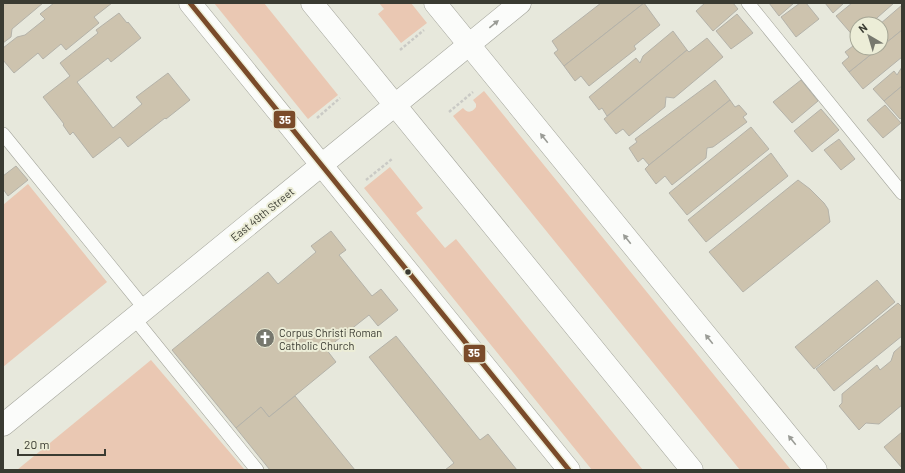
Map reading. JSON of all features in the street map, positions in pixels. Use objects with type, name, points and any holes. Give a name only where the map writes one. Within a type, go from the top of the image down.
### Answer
[{"type":"street","points":[[190,3],[569,470]]},
{"type":"street","points":[[312,3],[692,470]]},
{"type":"street","points":[[434,3],[816,470]]},
{"type":"street","name":"East 49th Street","points":[[3,425],[520,3]]},
{"type":"lane","points":[[748,3],[902,194]]},
{"type":"lane","points":[[3,134],[140,313],[256,470]]},
{"type":"path","points":[[400,50],[430,26]]},
{"type":"path","points":[[449,112],[473,92]]},
{"type":"path","points":[[316,118],[340,98]]},
{"type":"path","points":[[365,181],[392,159]]},
{"type":"shaded area","points":[[214,3],[264,3],[338,95],[308,119]]},
{"type":"shaded area","points":[[379,3],[411,3],[427,23],[401,43],[378,14],[384,9]]},
{"type":"shaded area","points":[[484,91],[791,470],[740,470],[453,116],[463,108],[468,111],[473,110],[476,107],[476,104],[473,100]]},
{"type":"shaded area","points":[[390,167],[423,208],[416,213],[445,248],[456,239],[643,470],[592,470],[364,188]]},
{"type":"shaded area","points":[[28,184],[107,282],[3,367],[3,205]]},
{"type":"shaded area","points":[[151,360],[244,469],[243,470],[17,470]]},
{"type":"building","points":[[3,3],[43,3],[12,29],[11,37],[3,43]]},
{"type":"building","points":[[54,3],[112,3],[94,17],[99,23],[66,50],[61,44],[43,59],[38,53],[14,73],[3,60],[3,48],[17,37],[25,35],[45,19],[40,14]]},
{"type":"building","points":[[601,3],[644,3],[564,66],[554,53],[558,50],[552,41]]},
{"type":"building","points":[[644,3],[660,25],[634,46],[636,49],[589,86],[581,76],[575,81],[564,66]]},
{"type":"building","points":[[705,3],[733,3],[738,9],[713,31],[696,11]]},
{"type":"building","points":[[769,3],[794,3],[779,16]]},
{"type":"building","points":[[800,3],[806,3],[819,19],[796,37],[781,17]]},
{"type":"building","points":[[825,3],[844,3],[833,13]]},
{"type":"building","points":[[852,3],[894,3],[879,16],[849,16],[849,31],[836,16]]},
{"type":"building","points":[[902,5],[902,30],[889,41],[889,16]]},
{"type":"building","points":[[119,13],[141,38],[111,62],[108,58],[77,82],[113,128],[142,104],[136,97],[168,73],[190,100],[128,147],[120,137],[93,158],[73,132],[70,135],[63,125],[64,124],[43,97],[70,76],[60,63],[98,33],[96,30]]},
{"type":"building","points":[[737,14],[753,33],[731,49],[716,31]]},
{"type":"building","points":[[902,30],[902,57],[863,89],[849,72],[869,56],[889,56],[889,41]]},
{"type":"building","points":[[673,31],[687,50],[607,116],[602,108],[599,110],[589,97],[636,58],[640,63],[643,56]]},
{"type":"building","points":[[707,38],[723,57],[674,98],[666,97],[665,107],[629,136],[623,129],[616,134],[604,119],[687,50],[689,52]]},
{"type":"building","points":[[849,49],[849,56],[869,56],[849,72],[842,63],[849,57],[845,52]]},
{"type":"building","points":[[902,67],[902,86],[884,101],[873,89],[894,71],[897,75]]},
{"type":"building","points":[[715,80],[730,100],[649,165],[643,158],[638,162],[629,148],[637,142],[635,139]]},
{"type":"building","points":[[801,80],[818,101],[792,123],[773,102]]},
{"type":"building","points":[[902,86],[902,117],[900,119],[884,101]]},
{"type":"building","points":[[730,100],[735,107],[739,105],[747,114],[743,117],[747,122],[713,147],[707,148],[706,158],[672,185],[665,176],[656,184],[645,169]]},
{"type":"building","points":[[885,105],[901,123],[883,138],[867,120]]},
{"type":"building","points":[[821,109],[839,130],[812,152],[794,131]]},
{"type":"building","points":[[751,127],[769,149],[687,215],[669,193]]},
{"type":"building","points":[[839,139],[855,159],[841,170],[824,150]]},
{"type":"building","points":[[771,153],[788,176],[706,242],[688,220]]},
{"type":"building","points":[[16,166],[28,180],[8,196],[3,189],[3,176]]},
{"type":"building","points":[[798,180],[810,189],[824,203],[828,209],[830,222],[743,292],[709,252]]},
{"type":"building","name":"Corpus Christi Roman Catholic Church","points":[[331,231],[346,250],[339,255],[372,296],[381,289],[398,310],[378,326],[369,315],[326,349],[336,362],[269,417],[261,407],[236,428],[172,350],[268,272],[278,284],[316,252],[311,246]]},
{"type":"building","points":[[877,280],[895,302],[814,369],[795,347]]},
{"type":"building","points":[[898,303],[902,307],[902,336],[834,391],[816,369]]},
{"type":"building","points":[[396,336],[480,440],[488,434],[517,470],[445,470],[454,463],[369,357]]},
{"type":"building","points":[[902,345],[902,405],[879,424],[866,423],[859,430],[839,406],[842,403],[842,394],[877,365],[880,370],[891,361],[894,352]]},
{"type":"building","points":[[295,396],[355,470],[270,470],[236,428],[261,407],[269,417]]},
{"type":"building","points":[[902,432],[902,468],[884,447]]},
{"type":"transit line","name":"35","points":[[190,3],[569,470]]},
{"type":"place","name":"Corpus Christi Roman Catholic Church","points":[[265,338]]}]
